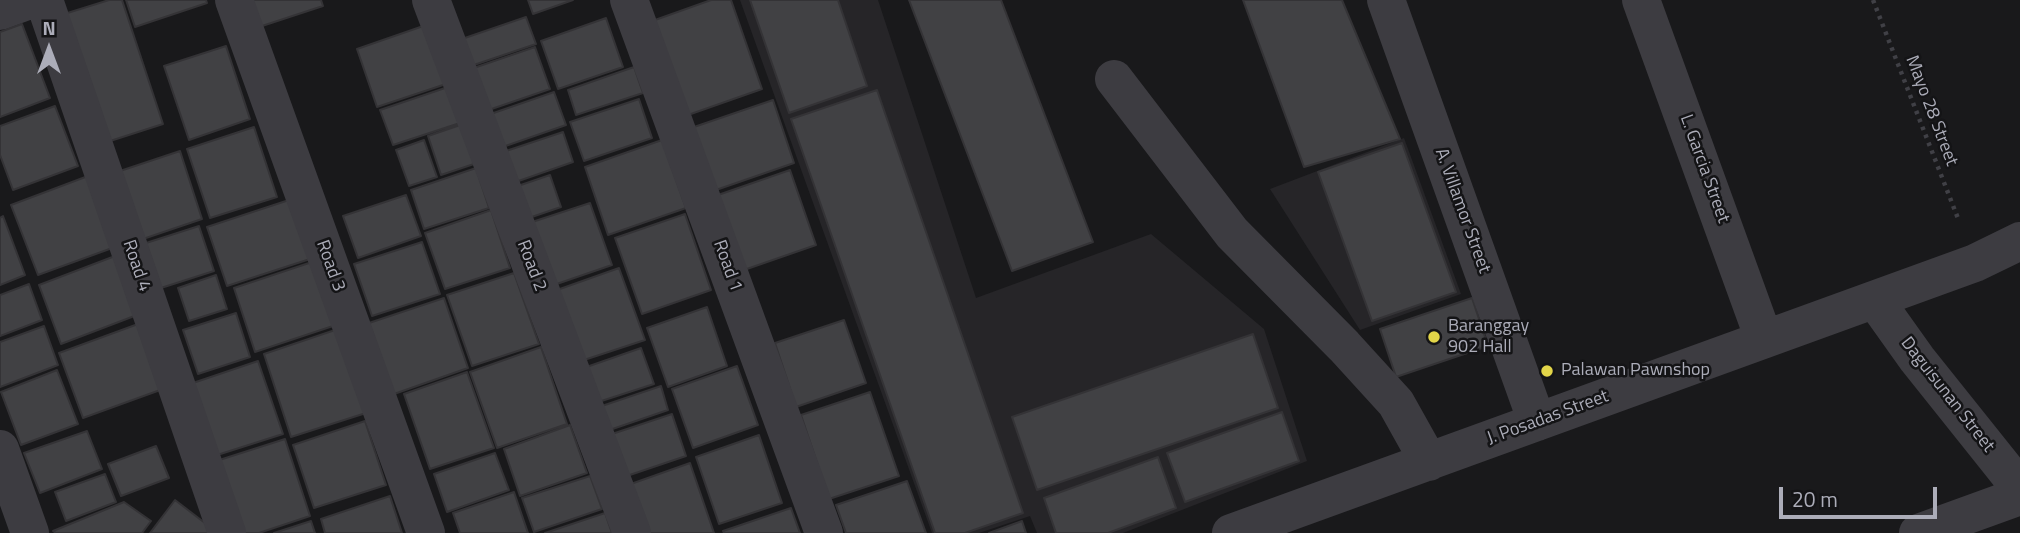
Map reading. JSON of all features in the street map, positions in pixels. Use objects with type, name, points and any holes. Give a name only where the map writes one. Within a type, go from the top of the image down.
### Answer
[{"type":"street","points":[[0,11],[30,0]]},
{"type":"street","name":"Road 4","points":[[44,0],[227,533]]},
{"type":"street","name":"Road 3","points":[[234,0],[426,533]]},
{"type":"street","name":"Road 2","points":[[431,0],[632,533]]},
{"type":"street","name":"Road 1","points":[[629,0],[824,533]]},
{"type":"street","name":"A. Villamor Street","points":[[1386,0],[1537,422]]},
{"type":"street","name":"L. Garcia Street","points":[[1641,0],[1764,339]]},
{"type":"street","points":[[1114,79],[1232,233],[1344,346],[1396,403],[1429,462]]},
{"type":"street","name":"J. Posadas Street","points":[[1231,533],[1975,263],[2020,241]]},
{"type":"street","name":"Daguisunan Street","points":[[1875,300],[1917,359],[2020,488]]},
{"type":"street","points":[[0,449],[30,533]]},
{"type":"street","points":[[1918,533],[2020,496]]},
{"type":"path","name":"Mayo 28 Street","points":[[1873,0],[1964,233]]},
{"type":"shaded area","points":[[740,0],[878,0],[976,298],[1151,234],[1264,329],[1307,461],[1123,533],[1037,533],[1030,516],[979,533],[932,533]]},
{"type":"shaded area","points":[[1404,138],[1461,294],[1360,330],[1270,189]]},
{"type":"building","points":[[109,0],[122,0],[163,124],[104,143],[61,15]]},
{"type":"building","points":[[126,0],[206,0],[207,3],[135,27]]},
{"type":"building","points":[[246,0],[321,0],[323,6],[256,28]]},
{"type":"building","points":[[528,0],[573,0],[533,14]]},
{"type":"building","points":[[711,0],[731,0],[762,89],[688,115],[655,20]]},
{"type":"building","points":[[750,0],[838,0],[867,86],[789,113]]},
{"type":"building","points":[[909,0],[1001,0],[1093,242],[1012,271]]},
{"type":"building","points":[[1243,0],[1342,0],[1400,139],[1304,167]]},
{"type":"building","points":[[526,17],[536,44],[465,68],[456,41]]},
{"type":"building","points":[[606,18],[623,67],[558,89],[541,41]]},
{"type":"building","points":[[22,24],[50,98],[0,117],[0,32]]},
{"type":"building","points":[[429,24],[449,83],[377,107],[357,49]]},
{"type":"building","points":[[226,46],[250,119],[189,140],[164,66]]},
{"type":"building","points":[[535,47],[550,89],[477,114],[462,72]]},
{"type":"building","points":[[634,67],[643,93],[576,115],[568,90]]},
{"type":"building","points":[[448,87],[460,123],[393,145],[380,110]]},
{"type":"building","points":[[877,90],[1023,513],[965,533],[935,533],[791,119]]},
{"type":"building","points":[[554,92],[566,125],[494,150],[482,117]]},
{"type":"building","points":[[639,99],[652,138],[584,161],[570,122]]},
{"type":"building","points":[[773,100],[794,163],[716,190],[694,127]]},
{"type":"building","points":[[55,106],[78,166],[13,190],[0,155],[0,126]]},
{"type":"building","points":[[463,124],[477,163],[441,175],[428,136]]},
{"type":"building","points":[[254,127],[277,197],[210,218],[187,149]]},
{"type":"building","points":[[563,132],[573,162],[510,184],[500,153]]},
{"type":"building","points":[[424,140],[437,177],[409,186],[396,150]]},
{"type":"building","points":[[662,140],[686,208],[608,235],[585,167]]},
{"type":"building","points":[[1402,143],[1456,292],[1372,321],[1318,172]]},
{"type":"building","points":[[180,151],[202,219],[140,240],[117,172]]},
{"type":"building","points":[[476,168],[489,208],[424,229],[411,190]]},
{"type":"building","points":[[790,170],[816,245],[744,270],[718,195]]},
{"type":"building","points":[[550,175],[561,207],[523,220],[512,188]]},
{"type":"building","points":[[88,176],[115,247],[38,275],[11,205]]},
{"type":"building","points":[[406,195],[421,236],[358,258],[343,216]]},
{"type":"building","points":[[289,200],[310,259],[227,286],[207,227]]},
{"type":"building","points":[[590,203],[612,265],[548,287],[526,224]]},
{"type":"building","points":[[491,210],[510,268],[445,289],[425,233]]},
{"type":"building","points":[[685,214],[711,290],[642,314],[615,238]]},
{"type":"building","points":[[3,216],[25,275],[0,285],[0,218]]},
{"type":"building","points":[[199,226],[214,271],[161,288],[146,243]]},
{"type":"building","points":[[422,242],[440,294],[372,316],[354,264]]},
{"type":"building","points":[[115,256],[137,315],[61,344],[39,285]]},
{"type":"building","points":[[312,262],[333,326],[255,352],[234,288]]},
{"type":"building","points":[[619,268],[645,340],[581,361],[557,290]]},
{"type":"building","points":[[514,273],[539,344],[472,366],[447,295]]},
{"type":"building","points":[[216,275],[227,309],[189,321],[178,288]]},
{"type":"building","points":[[29,284],[42,320],[0,336],[0,295]]},
{"type":"building","points":[[444,298],[468,368],[394,394],[369,323]]},
{"type":"building","name":"Baranggay 902 Hall","points":[[1472,298],[1488,346],[1396,377],[1380,329]]},
{"type":"building","points":[[707,307],[727,366],[668,387],[647,328]]},
{"type":"building","points":[[236,313],[250,357],[198,374],[183,330]]},
{"type":"building","points":[[844,320],[866,383],[796,407],[775,343]]},
{"type":"building","points":[[138,324],[163,389],[83,418],[59,353]]},
{"type":"building","points":[[44,326],[58,365],[0,387],[0,342]]},
{"type":"building","points":[[338,329],[366,413],[291,437],[264,354]]},
{"type":"building","points":[[1253,334],[1278,408],[1037,490],[1012,417]]},
{"type":"building","points":[[541,347],[567,424],[497,448],[470,372]]},
{"type":"building","points":[[641,348],[654,384],[586,406],[575,371]]},
{"type":"building","points":[[258,361],[283,434],[211,457],[187,385]]},
{"type":"building","points":[[737,366],[758,425],[693,448],[672,389]]},
{"type":"building","points":[[57,370],[78,424],[21,445],[1,392]]},
{"type":"building","points":[[467,372],[494,448],[430,469],[404,394]]},
{"type":"building","points":[[661,386],[668,410],[595,435],[587,411]]},
{"type":"building","points":[[870,392],[899,476],[829,499],[801,415]]},
{"type":"building","points":[[1282,412],[1299,461],[1185,502],[1167,453]]},
{"type":"building","points":[[672,414],[686,456],[618,479],[603,437]]},
{"type":"building","points":[[365,421],[386,485],[314,508],[293,445]]},
{"type":"building","points":[[570,425],[587,473],[520,496],[504,449]]},
{"type":"building","points":[[87,431],[102,469],[40,493],[24,453]]},
{"type":"building","points":[[759,435],[782,503],[719,524],[696,457]]},
{"type":"building","points":[[285,439],[310,516],[259,533],[233,533],[210,463]]},
{"type":"building","points":[[156,446],[169,478],[121,496],[108,464]]},
{"type":"building","points":[[495,453],[509,490],[447,512],[434,474]]},
{"type":"building","points":[[1158,457],[1176,508],[1108,533],[1056,533],[1044,498]]},
{"type":"building","points":[[690,463],[714,533],[644,533],[628,485]]},
{"type":"building","points":[[105,474],[116,502],[66,521],[55,492]]},
{"type":"building","points":[[590,476],[602,509],[534,532],[522,498]]},
{"type":"building","points":[[907,481],[926,533],[846,533],[836,505]]},
{"type":"building","points":[[514,492],[528,533],[460,533],[453,513]]},
{"type":"building","points":[[390,496],[402,533],[325,533],[321,519]]},
{"type":"building","points":[[175,500],[218,533],[150,533]]},
{"type":"building","points":[[124,502],[151,521],[142,533],[53,531]]},
{"type":"building","points":[[791,508],[800,533],[723,531]]},
{"type":"building","points":[[605,513],[612,533],[545,533]]},
{"type":"building","points":[[311,521],[315,533],[274,533]]},
{"type":"building","points":[[1022,521],[1026,533],[989,533]]},
{"type":"place","name":"Baranggay 902 Hall","points":[[1434,337]]},
{"type":"place","name":"Palawan Pawnshop","points":[[1547,371]]}]
